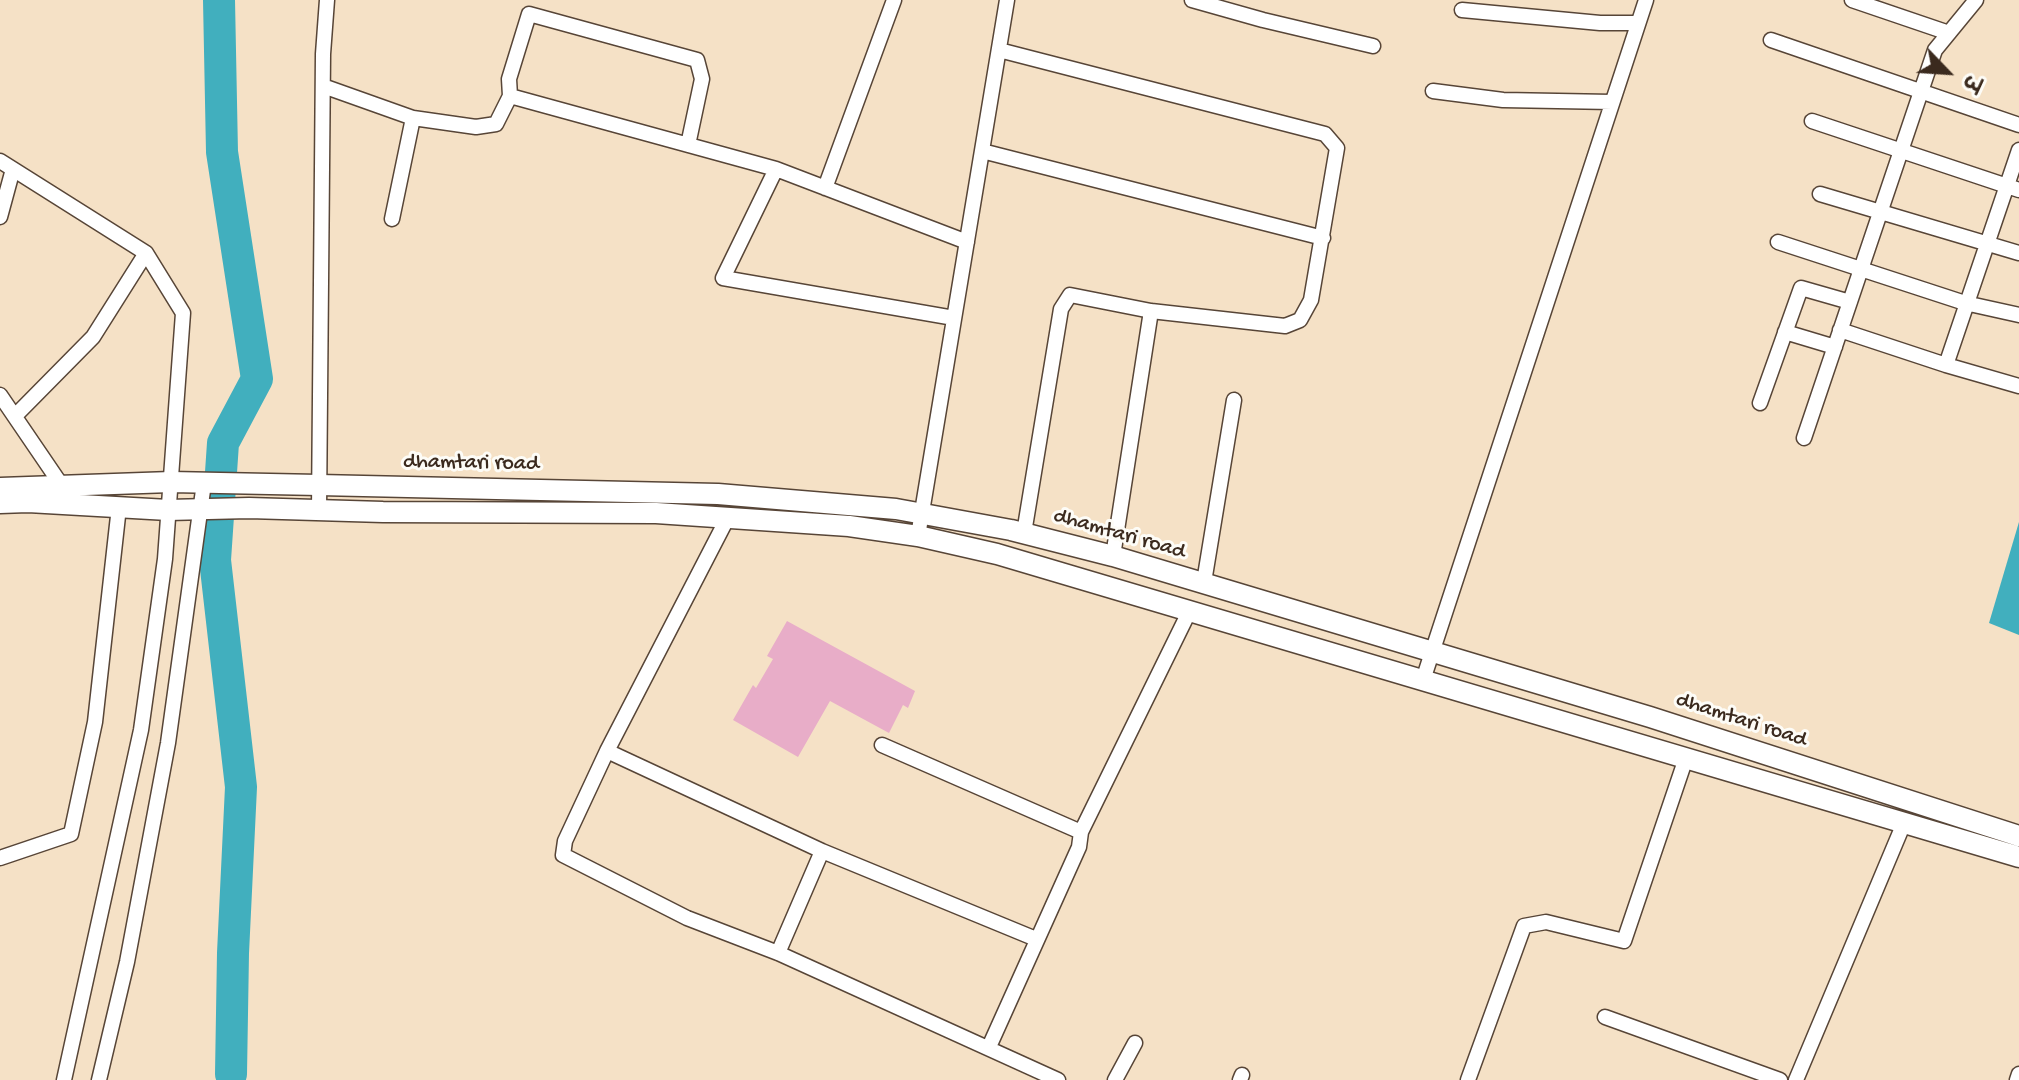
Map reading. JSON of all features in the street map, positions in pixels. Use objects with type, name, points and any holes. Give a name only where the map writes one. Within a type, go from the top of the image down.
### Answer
[{"type":"main road","name":"dhamtari road","points":[[0,488],[171,482],[718,494],[922,513],[1024,533],[1113,556],[1650,717],[2019,836]]},
{"type":"main road","points":[[0,503],[168,510],[249,508],[656,513],[849,526],[918,536],[997,554],[1190,610],[2019,857]]},
{"type":"street","points":[[319,511],[323,86],[327,0]]},
{"type":"street","points":[[825,188],[894,0]]},
{"type":"street","points":[[918,536],[1007,0]]},
{"type":"street","points":[[1192,0],[1373,46]]},
{"type":"street","points":[[1423,680],[1646,0]]},
{"type":"street","points":[[1852,0],[1949,33]]},
{"type":"street","points":[[1804,438],[1935,50],[1976,0]]},
{"type":"street","points":[[1462,10],[1600,23],[1638,23]]},
{"type":"street","points":[[323,86],[413,118],[476,127],[496,124],[510,96],[509,79],[529,14],[697,60],[702,79],[688,145]]},
{"type":"street","points":[[1771,40],[2019,125]]},
{"type":"street","points":[[999,50],[1325,134],[1337,148],[1311,300],[1300,320],[1285,326],[1151,311],[1070,295],[1061,309],[1024,533]]},
{"type":"street","points":[[1433,91],[1503,100],[1612,102]]},
{"type":"street","points":[[510,96],[776,169],[967,242]]},
{"type":"street","points":[[392,219],[413,118]]},
{"type":"street","points":[[1812,121],[2013,188]]},
{"type":"street","points":[[1946,365],[1985,244],[2013,188],[2019,150]]},
{"type":"street","points":[[982,151],[1323,238]]},
{"type":"street","points":[[0,217],[7,165],[146,253],[183,313],[165,559],[141,730],[64,1080]]},
{"type":"street","points":[[776,169],[723,278],[954,318]]},
{"type":"street","points":[[1820,194],[2019,253]]},
{"type":"street","points":[[1778,242],[1965,303],[2019,315]]},
{"type":"street","points":[[15,416],[93,337],[146,253]]},
{"type":"street","points":[[1760,403],[1801,288],[1850,302]]},
{"type":"street","points":[[1113,556],[1151,311]]},
{"type":"street","points":[[1840,330],[2019,386]]},
{"type":"street","points":[[1785,332],[1835,347]]},
{"type":"street","points":[[0,395],[62,486]]},
{"type":"street","points":[[1202,583],[1234,400]]},
{"type":"street","points":[[99,1080],[127,962],[168,743],[205,483]]},
{"type":"street","points":[[0,858],[71,834],[95,722],[119,507]]},
{"type":"street","points":[[728,517],[607,751],[565,841],[563,855],[687,918],[778,953],[1058,1080]]},
{"type":"street","points":[[989,1047],[1079,847],[1081,832],[1190,610]]},
{"type":"street","points":[[882,745],[1081,832]]},
{"type":"street","points":[[607,751],[822,851],[1036,939]]},
{"type":"street","points":[[1468,1080],[1524,926],[1546,922],[1624,941],[1686,758]]},
{"type":"street","points":[[1796,1080],[1904,823]]},
{"type":"street","points":[[778,953],[822,851]]},
{"type":"street","points":[[1605,1017],[1780,1080]]},
{"type":"street","points":[[1115,1080],[1135,1043]]},
{"type":"water","points":[[2019,522],[2019,635],[1989,623]]},
{"type":"building","points":[[787,621],[915,691],[908,708],[903,705],[889,733],[830,701],[798,757],[733,720],[753,685],[756,688],[773,659],[767,656]]},
{"type":"waterway","points":[[219,0],[222,152],[257,379],[223,443],[215,560],[241,787],[231,1074]]}]
